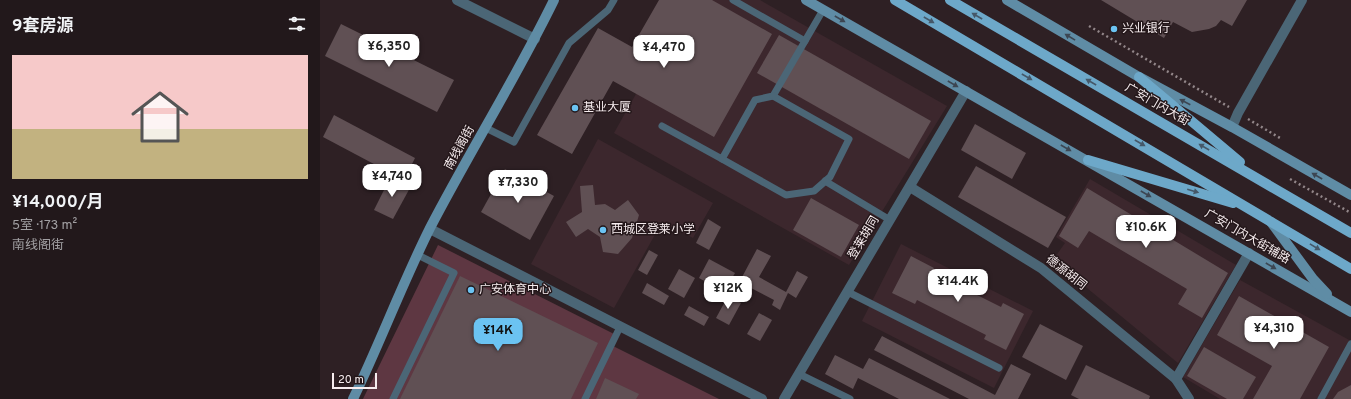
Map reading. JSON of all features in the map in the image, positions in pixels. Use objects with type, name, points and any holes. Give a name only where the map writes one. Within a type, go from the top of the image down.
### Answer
[{"type":"main road","points":[[895,0],[1249,207],[1351,269]]},
{"type":"main road","name":"广安门内大街","points":[[950,0],[1351,233]]},
{"type":"main road","points":[[1139,78],[1262,180]]},
{"type":"main road","points":[[1088,160],[1249,207]]},
{"type":"street","points":[[457,0],[535,38]]},
{"type":"street","name":"南线阁街","points":[[353,399],[375,354],[430,229],[535,38],[554,0]]},
{"type":"street","points":[[806,0],[1088,160]]},
{"type":"street","name":"广安门内大街","points":[[1007,0],[1139,78],[1232,127]]},
{"type":"street","points":[[1302,0],[1238,113],[1232,127],[1351,196]]},
{"type":"street","name":"登莱胡同","points":[[784,399],[966,91]]},
{"type":"street","name":"广安门内大街辅路","points":[[1088,160],[1351,312]]},
{"type":"street","name":"德源胡同","points":[[910,187],[1041,268],[1176,379],[1189,399]]},
{"type":"street","points":[[1270,220],[1313,279],[1334,302]]},
{"type":"street","points":[[430,229],[762,399]]},
{"type":"street","points":[[1176,379],[1249,253]]},
{"type":"lane","points":[[486,128],[514,142],[568,44],[608,10],[614,0]]},
{"type":"lane","points":[[733,0],[805,41]]},
{"type":"lane","points":[[773,96],[823,10]]},
{"type":"lane","points":[[662,126],[786,195],[814,191],[830,176],[849,139],[773,96],[755,100],[722,159]]},
{"type":"lane","points":[[825,181],[890,220]]},
{"type":"lane","points":[[393,399],[454,273],[418,255]]},
{"type":"lane","points":[[848,292],[999,368]]},
{"type":"lane","points":[[585,399],[620,327]]},
{"type":"lane","points":[[1321,399],[1351,344]]},
{"type":"lane","points":[[799,374],[850,399]]},
{"type":"path","points":[[1089,26],[1283,140]]},
{"type":"path","points":[[1290,179],[1351,213]]},
{"type":"shaded area","points":[[689,0],[760,0],[947,106],[849,265],[614,133]]},
{"type":"shaded area","name":"西城区登莱小学","points":[[598,139],[713,203],[693,238],[662,222],[614,308],[531,264]]},
{"type":"shaded area","points":[[1090,179],[1236,265],[1178,363],[1053,260],[1065,243],[1056,237]]},
{"type":"shaded area","points":[[901,244],[1033,311],[994,388],[862,321]]},
{"type":"shaded area","name":"广安体育中心","points":[[438,245],[616,335],[611,345],[719,399],[363,399]]},
{"type":"shaded area","points":[[1240,280],[1351,341],[1351,399],[1220,399],[1183,377]]},
{"type":"building","points":[[659,0],[712,0],[772,34],[714,137],[613,81],[572,154],[537,135],[598,28],[632,47]]},
{"type":"building","points":[[1101,0],[1247,0],[1232,26],[1221,20],[1216,26],[1209,29],[1192,32],[1173,22],[1164,38]]},
{"type":"building","points":[[341,24],[454,80],[437,112],[325,56]]},
{"type":"building","points":[[779,35],[931,121],[909,159],[757,73]]},
{"type":"building","points":[[334,115],[415,158],[404,180],[323,137]]},
{"type":"building","points":[[975,124],[1026,153],[1012,179],[961,150]]},
{"type":"building","points":[[976,166],[1066,217],[1048,248],[958,197]]},
{"type":"building","points":[[505,169],[554,196],[530,240],[481,212]]},
{"type":"building","points":[[391,176],[411,186],[393,219],[374,210]]},
{"type":"building","points":[[593,185],[595,205],[605,204],[615,210],[628,200],[639,215],[632,238],[618,254],[603,252],[600,237],[588,229],[576,237],[566,222],[582,212],[580,186]]},
{"type":"building","points":[[1087,188],[1228,273],[1202,318],[1178,304],[1187,289],[1089,231],[1078,248],[1059,236]]},
{"type":"building","points":[[811,198],[859,225],[841,257],[793,230]]},
{"type":"building","points":[[708,219],[721,227],[709,250],[696,243]]},
{"type":"building","points":[[757,249],[771,256],[759,277],[786,292],[797,271],[808,277],[796,298],[788,293],[780,310],[772,305],[774,300],[751,288],[745,300],[733,294]]},
{"type":"building","points":[[649,250],[658,255],[647,275],[638,270]]},
{"type":"building","points":[[911,256],[934,268],[931,272],[1001,307],[1003,303],[1024,314],[1006,350],[984,339],[986,335],[917,300],[915,304],[892,293]]},
{"type":"building","points":[[709,259],[735,273],[724,292],[699,278]]},
{"type":"building","points":[[679,269],[695,278],[684,298],[668,289]]},
{"type":"building","points":[[460,276],[598,343],[571,399],[400,399]]},
{"type":"building","points":[[647,283],[669,296],[664,305],[642,293]]},
{"type":"building","points":[[728,296],[741,303],[729,325],[716,318]]},
{"type":"building","points":[[1239,296],[1329,347],[1300,399],[1253,399],[1272,366],[1217,335]]},
{"type":"building","points":[[689,306],[709,317],[704,326],[684,315]]},
{"type":"building","points":[[759,313],[772,320],[760,341],[747,334]]},
{"type":"building","points":[[1040,324],[1083,346],[1066,380],[1022,357]]},
{"type":"building","points":[[882,336],[995,395],[1011,364],[1031,374],[1018,399],[969,399],[874,350]]},
{"type":"building","points":[[1204,347],[1256,377],[1243,399],[1227,399],[1187,376]]},
{"type":"building","points":[[835,355],[863,369],[869,358],[950,399],[899,399],[858,378],[853,389],[825,374]]},
{"type":"building","points":[[1086,365],[1150,396],[1149,399],[1079,399],[1071,395]]},
{"type":"building","points":[[605,378],[639,394],[636,399],[596,399]]},
{"type":"building","points":[[1351,385],[1351,399],[1333,399],[1338,392]]},
{"type":"place","name":"兴业银行","points":[[1114,29]]},
{"type":"place","name":"基业大厦","points":[[575,108]]},
{"type":"place","name":"西城区登莱小学","points":[[603,230]]},
{"type":"place","name":"广安体育中心","points":[[471,290]]}]
